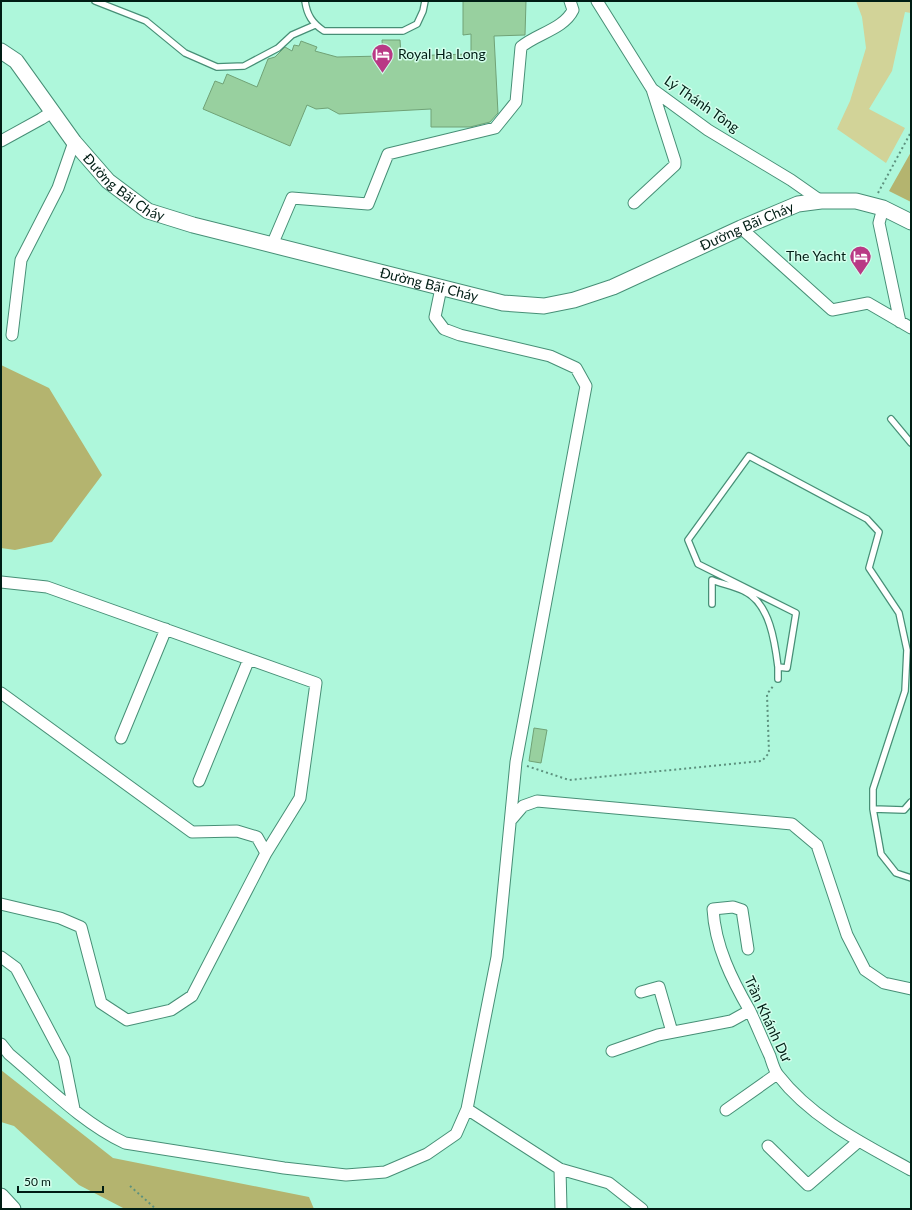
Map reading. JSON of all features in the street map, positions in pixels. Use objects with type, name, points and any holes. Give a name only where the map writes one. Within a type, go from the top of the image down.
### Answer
[{"type":"main road","name":"Đường Bãi Cháy","points":[[1,51],[16,61],[74,142],[108,181],[148,211],[193,225],[503,303],[544,306],[552,305],[574,300],[613,287],[741,228],[798,204],[821,201],[856,201],[878,207],[911,222]]},
{"type":"main road","points":[[1,1196],[13,1209]]},
{"type":"street","points":[[272,245],[292,198],[368,204],[388,154],[494,128],[516,102],[521,47],[564,21],[573,10],[570,1]]},
{"type":"street","name":"Lý Thánh Tông","points":[[597,1],[652,90],[708,130],[791,180],[821,201]]},
{"type":"street","points":[[634,203],[675,165],[652,90]]},
{"type":"street","points":[[1,141],[52,112]]},
{"type":"street","points":[[12,334],[20,260],[58,188],[74,142]]},
{"type":"street","points":[[878,207],[879,223],[900,322]]},
{"type":"street","points":[[741,228],[832,310],[868,303],[911,328]]},
{"type":"street","points":[[1,1044],[9,1054],[104,1133],[125,1143],[284,1168],[346,1175],[385,1172],[427,1154],[456,1134],[467,1109],[497,956],[516,762],[586,386],[576,368],[550,356],[460,335],[444,329],[435,317],[441,288]]},
{"type":"street","points":[[1,582],[47,587],[316,683],[300,798],[266,853],[192,996],[171,1010],[126,1020],[102,1003],[81,927],[60,918],[1,904]]},
{"type":"street","points":[[121,738],[166,629]]},
{"type":"street","points":[[199,781],[249,659]]},
{"type":"street","points":[[1,693],[192,832],[237,831],[257,837],[266,853]]},
{"type":"street","points":[[511,820],[523,806],[537,801],[792,824],[817,845],[847,935],[865,970],[884,983],[911,989]]},
{"type":"street","name":"Trần Khánh Dư","points":[[748,949],[742,910],[733,907],[713,909],[714,920],[723,956],[777,1074],[808,1107],[837,1128],[911,1170]]},
{"type":"street","points":[[1,957],[16,968],[64,1059],[74,1109]]},
{"type":"street","points":[[641,992],[659,987],[672,1032]]},
{"type":"street","points":[[612,1050],[658,1035],[731,1021],[749,1011]]},
{"type":"street","points":[[726,1110],[777,1074]]},
{"type":"street","points":[[467,1109],[560,1169],[609,1183],[642,1209]]},
{"type":"street","points":[[768,1146],[808,1185],[860,1141]]},
{"type":"street","points":[[560,1169],[561,1209]]},
{"type":"lane","points":[[95,1],[146,21],[185,52],[217,67],[244,66],[278,48],[292,35],[314,25]]},
{"type":"lane","points":[[305,1],[307,13],[314,25],[324,31],[403,31],[417,24],[425,1]]},
{"type":"lane","points":[[891,419],[911,443]]},
{"type":"lane","points":[[778,667],[786,668],[796,613],[698,564],[688,540],[749,456],[867,519],[878,532],[869,568],[899,613],[907,650],[905,691],[873,788],[873,809],[881,854],[896,873],[911,878]]},
{"type":"lane","points":[[708,569],[712,580],[712,604]]},
{"type":"lane","points":[[712,580],[745,591],[757,600],[774,634],[778,680]]},
{"type":"lane","points":[[873,809],[904,810],[911,802]]},
{"type":"path","points":[[911,108],[911,120]]},
{"type":"path","points":[[878,207],[880,188],[911,132]]},
{"type":"path","points":[[516,762],[569,780],[762,761],[769,753],[766,694],[778,680]]},
{"type":"path","points":[[130,1186],[156,1209]]},
{"type":"green space","points":[[856,1],[911,1],[911,13],[905,12],[892,71],[869,109],[905,128],[886,163],[837,129],[850,101],[866,48],[862,17]]},
{"type":"shaded area","points":[[911,152],[911,202],[889,191]]},
{"type":"shaded area","points":[[1,365],[49,388],[102,475],[52,542],[15,550],[1,548]]},
{"type":"shaded area","points":[[1,1070],[113,1158],[309,1197],[314,1209],[125,1209],[79,1185],[14,1126],[1,1122]]},
{"type":"building","points":[[463,1],[526,1],[525,35],[494,36],[498,113],[490,122],[470,127],[431,127],[431,109],[339,114],[328,108],[316,109],[307,105],[290,146],[203,109],[215,81],[223,84],[227,74],[257,87],[268,59],[275,57],[285,47],[292,51],[294,45],[299,46],[301,41],[317,47],[315,51],[337,57],[383,56],[382,40],[400,40],[401,56],[471,54],[471,34],[463,35]]},
{"type":"building","points":[[534,728],[547,730],[541,763],[529,761]]},
{"type":"place","name":"Royal Ha Long","points":[[382,74]]},
{"type":"place","name":"The Yacht","points":[[861,276]]}]
